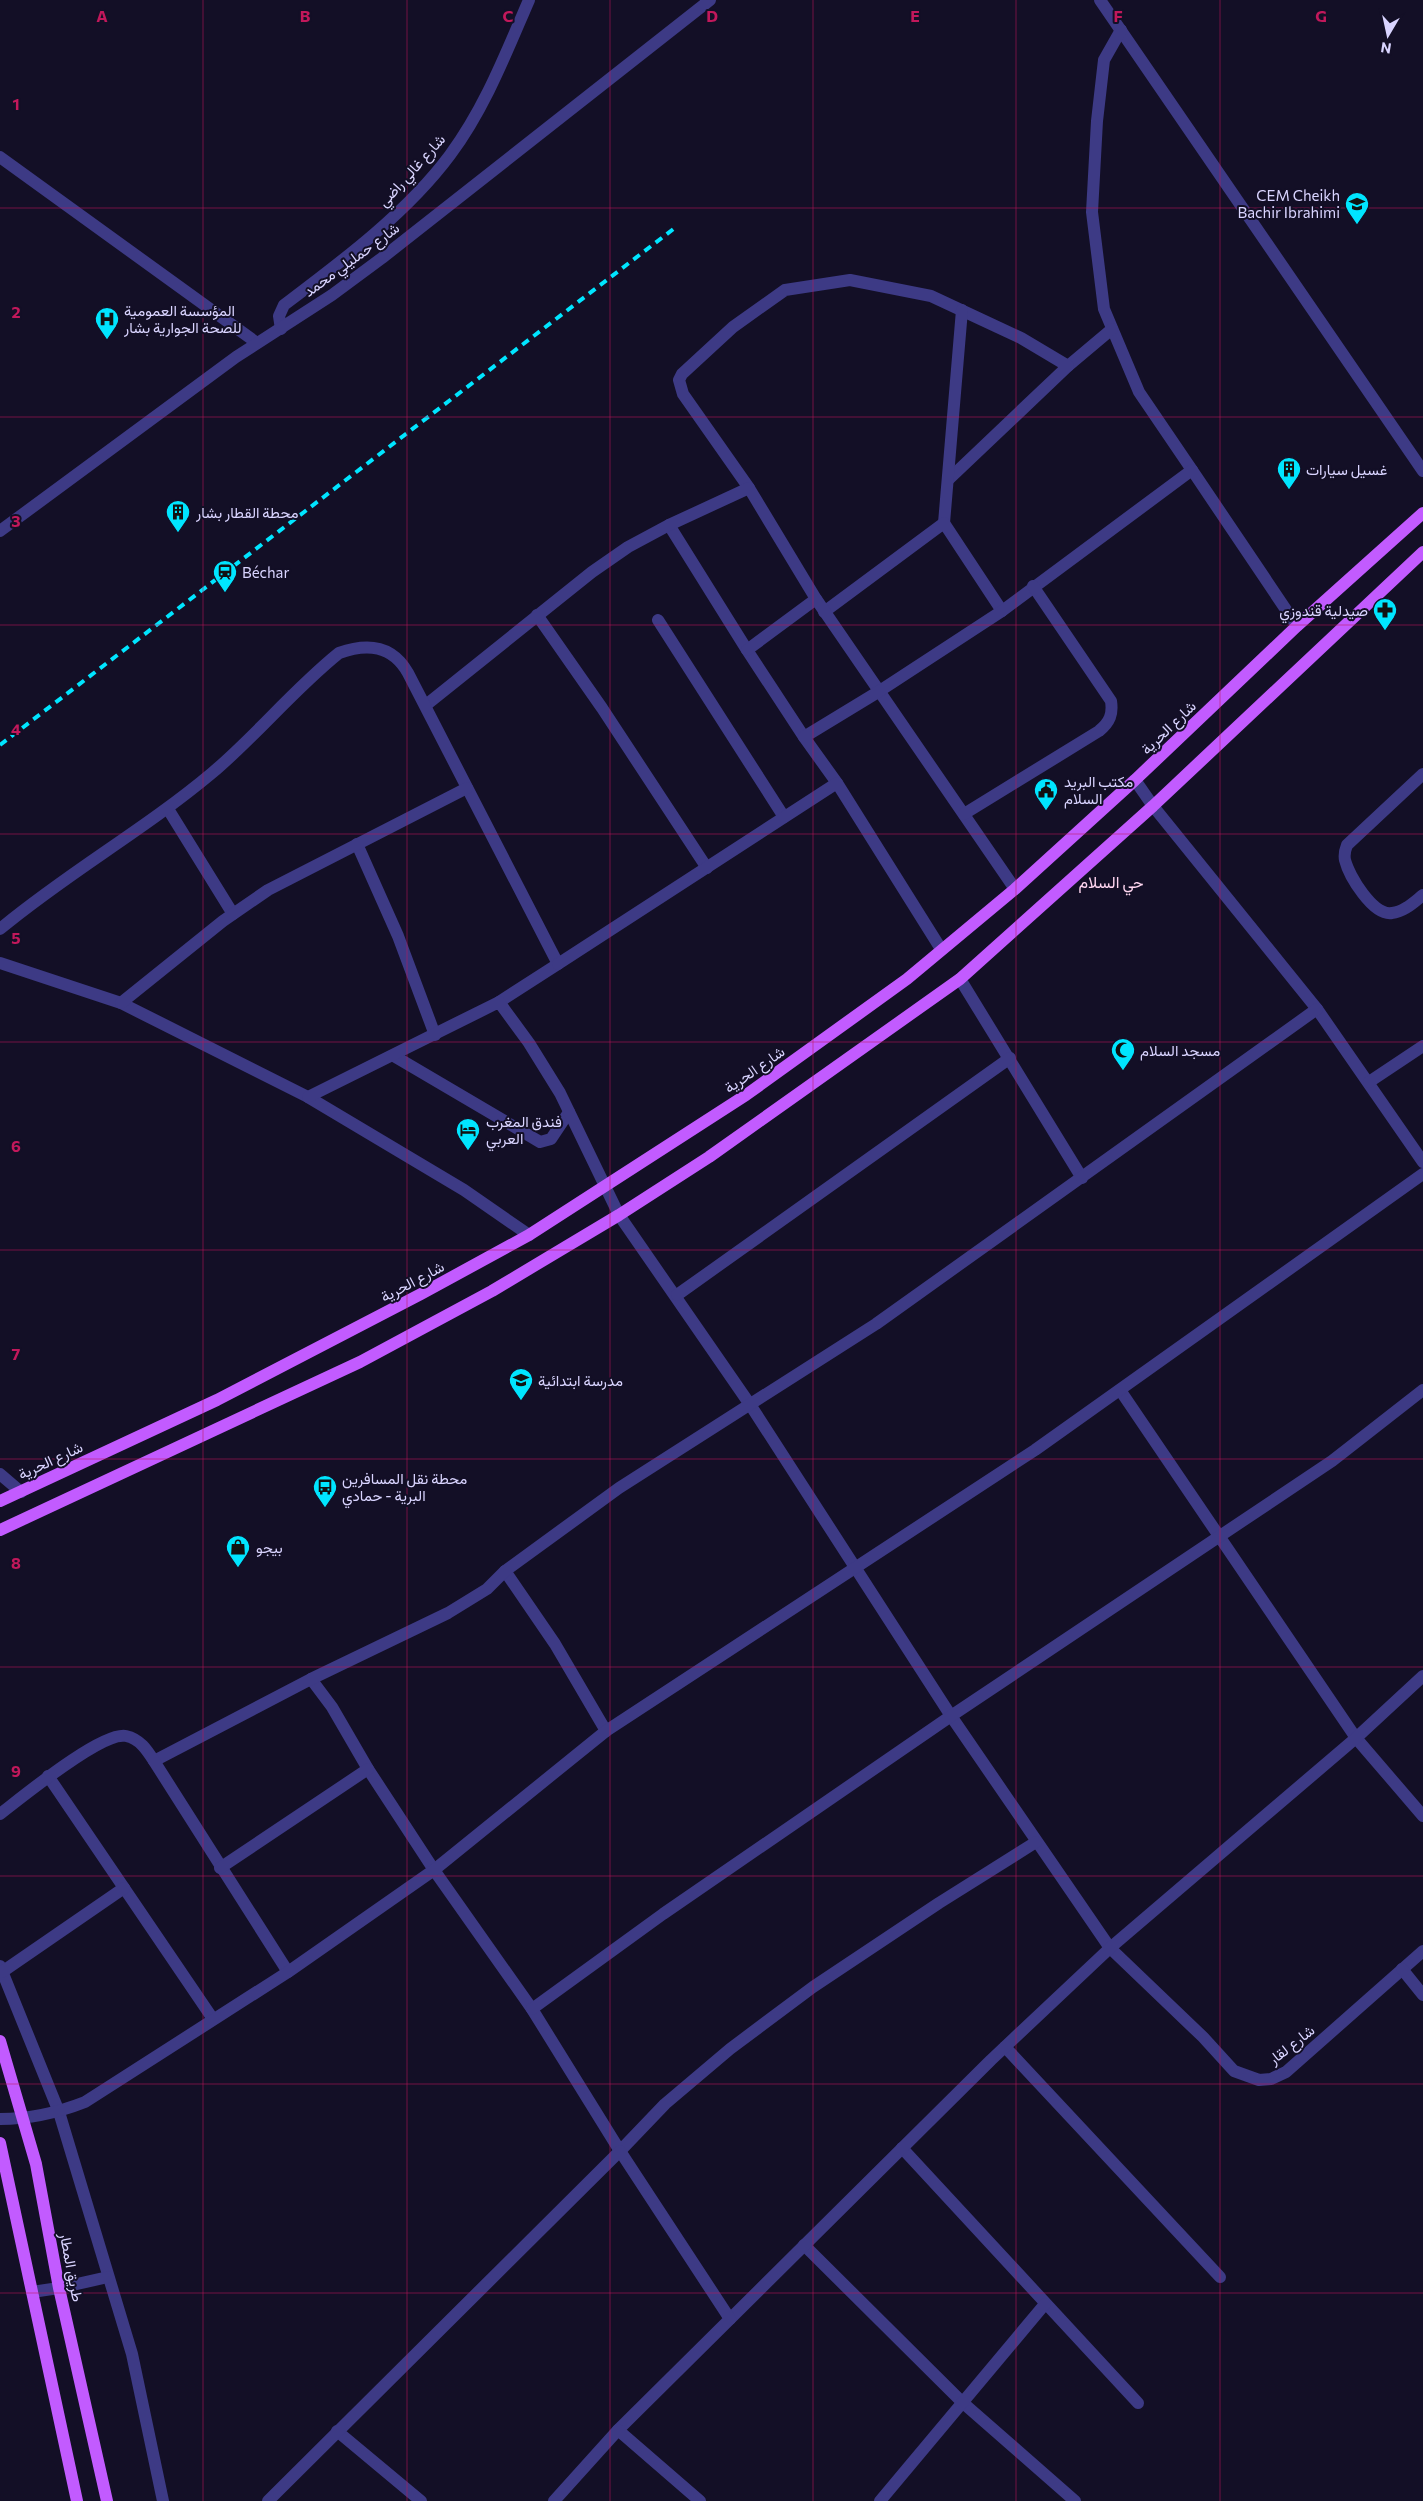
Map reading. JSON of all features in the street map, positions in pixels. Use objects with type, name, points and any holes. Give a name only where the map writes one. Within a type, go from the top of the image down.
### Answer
[{"type":"main road","name":"شارع الحرية","points":[[0,1501],[217,1400],[530,1235],[746,1095],[907,979],[1015,890],[1135,780],[1297,626],[1423,513]]},
{"type":"main road","points":[[0,1530],[360,1362],[492,1291],[619,1215],[762,1121],[960,979],[1153,806],[1423,552]]},
{"type":"main road","name":"طريق المطار","points":[[0,2041],[36,2164],[59,2288],[107,2501]]},
{"type":"main road","points":[[0,2143],[78,2501]]},
{"type":"street","name":"شارع غالي راضي","points":[[281,329],[279,316],[284,305],[374,233],[402,208],[449,156],[480,108],[529,0]]},
{"type":"street","name":"شارع حمليلي محمد","points":[[0,531],[257,342],[281,329],[382,258],[710,0]]},
{"type":"street","points":[[1100,0],[1423,471]]},
{"type":"street","points":[[1121,30],[1104,60],[1096,121],[1092,212],[1104,309],[1139,392],[1297,626]]},
{"type":"street","points":[[0,157],[257,342]]},
{"type":"street","points":[[1015,890],[824,612],[749,488],[680,387],[682,374],[733,328],[785,290],[850,280],[931,296],[1021,338],[1068,366]]},
{"type":"street","points":[[962,310],[944,523],[1002,610]]},
{"type":"street","points":[[948,480],[1068,366],[1112,329]]},
{"type":"street","points":[[804,736],[878,692],[1002,610],[1032,586],[1192,470]]},
{"type":"street","points":[[426,705],[537,615],[628,547],[669,525],[749,488]]},
{"type":"street","points":[[824,612],[944,523]]},
{"type":"street","points":[[669,525],[747,650],[837,783],[941,950]]},
{"type":"street","points":[[964,814],[1100,731],[1110,719],[1112,712],[1111,701],[1032,586]]},
{"type":"street","points":[[747,650],[816,599]]},
{"type":"street","points":[[537,615],[602,708],[707,868]]},
{"type":"street","points":[[658,620],[784,818]]},
{"type":"street","points":[[0,929],[32,902],[168,808],[213,772],[339,653],[356,647],[374,648],[388,652],[401,660],[426,705],[558,964]]},
{"type":"street","points":[[1423,774],[1347,845],[1345,859],[1366,898],[1378,910],[1392,914],[1407,907],[1423,895]]},
{"type":"street","points":[[1135,780],[1153,806],[1316,1009],[1369,1082],[1423,1162]]},
{"type":"street","points":[[308,1096],[394,1056],[499,1002],[837,783]]},
{"type":"street","points":[[121,1004],[233,914],[268,890],[467,788]]},
{"type":"street","points":[[168,808],[233,914]]},
{"type":"street","points":[[357,844],[398,936],[434,1035]]},
{"type":"street","points":[[0,963],[121,1004],[308,1096],[464,1190],[530,1235]]},
{"type":"street","points":[[960,979],[1082,1178]]},
{"type":"street","name":"شارع لقار","points":[[499,1002],[529,1043],[569,1112],[619,1215],[677,1295],[951,1716],[1110,1948],[1203,2037],[1234,2070],[1259,2080],[1271,2079],[1286,2072],[1423,1950]]},
{"type":"street","points":[[154,1761],[311,1679],[448,1613],[487,1589],[504,1571],[619,1488],[751,1406],[876,1324],[1316,1009]]},
{"type":"street","points":[[1369,1082],[1423,1046]]},
{"type":"street","points":[[394,1056],[540,1142],[551,1139],[569,1112]]},
{"type":"street","points":[[677,1295],[1010,1058]]},
{"type":"street","points":[[0,2119],[24,2119],[59,2112],[85,2102],[288,1972],[434,1870],[606,1731],[978,1488],[1120,1390],[1423,1174]]},
{"type":"street","points":[[1120,1390],[1356,1738],[1423,1816]]},
{"type":"street","points":[[532,2009],[663,1914],[951,1716],[1332,1461],[1423,1390]]},
{"type":"street","points":[[0,1474],[21,1492]]},
{"type":"street","points":[[504,1571],[555,1644],[606,1731]]},
{"type":"street","points":[[554,2501],[618,2430],[1005,2047],[1110,1948],[1356,1738],[1423,1676]]},
{"type":"street","points":[[311,1679],[332,1706],[368,1769],[434,1870],[532,2009],[620,2151],[730,2319]]},
{"type":"street","points":[[0,1814],[48,1776],[115,1737],[125,1736],[138,1740],[154,1761],[220,1868],[288,1972]]},
{"type":"street","points":[[220,1868],[368,1769]]},
{"type":"street","points":[[48,1776],[213,2019]]},
{"type":"street","points":[[268,2501],[665,2104],[730,2049],[813,1987],[939,1903],[1036,1842]]},
{"type":"street","points":[[124,1888],[1,1969],[59,2112],[132,2354],[164,2501]]},
{"type":"street","points":[[1402,1969],[1423,1995]]},
{"type":"street","points":[[1005,2047],[1220,2277]]},
{"type":"street","points":[[902,2148],[1138,2403]]},
{"type":"street","points":[[804,2245],[962,2402],[1075,2501]]},
{"type":"street","points":[[32,2292],[59,2288],[108,2276]]},
{"type":"street","points":[[880,2501],[1045,2304]]},
{"type":"street","points":[[618,2430],[700,2501]]},
{"type":"street","points":[[337,2431],[421,2501]]},
{"type":"railway","points":[[0,745],[676,227]]},
{"type":"place","name":"CEM Cheikh Bachir Ibrahimi","points":[[1357,225]]},
{"type":"place","name":"المؤسسة العمومية للصحة الجوارية بشار","points":[[107,340]]},
{"type":"place","name":"غسيل سيارات","points":[[1289,490]]},
{"type":"place","name":"محطة القطار بشار","points":[[178,533]]},
{"type":"place","name":"Béchar","points":[[225,593]]},
{"type":"place","name":"صيدلية قندوزي","points":[[1385,631]]},
{"type":"place","name":"مكتب البريد السلام","points":[[1046,811]]},
{"type":"place","name":"مسجد السلام","points":[[1123,1071]]},
{"type":"place","name":"فندق المغرب العربي","points":[[468,1151]]},
{"type":"place","name":"مدرسة ابتدائية","points":[[521,1401]]},
{"type":"place","name":"محطة نقل المسافرين البرية - حمادي","points":[[325,1508]]},
{"type":"place","name":"بيجو","points":[[238,1568]]},
{"type":"district","name":"حي السلام","points":[[1111,881]]}]
